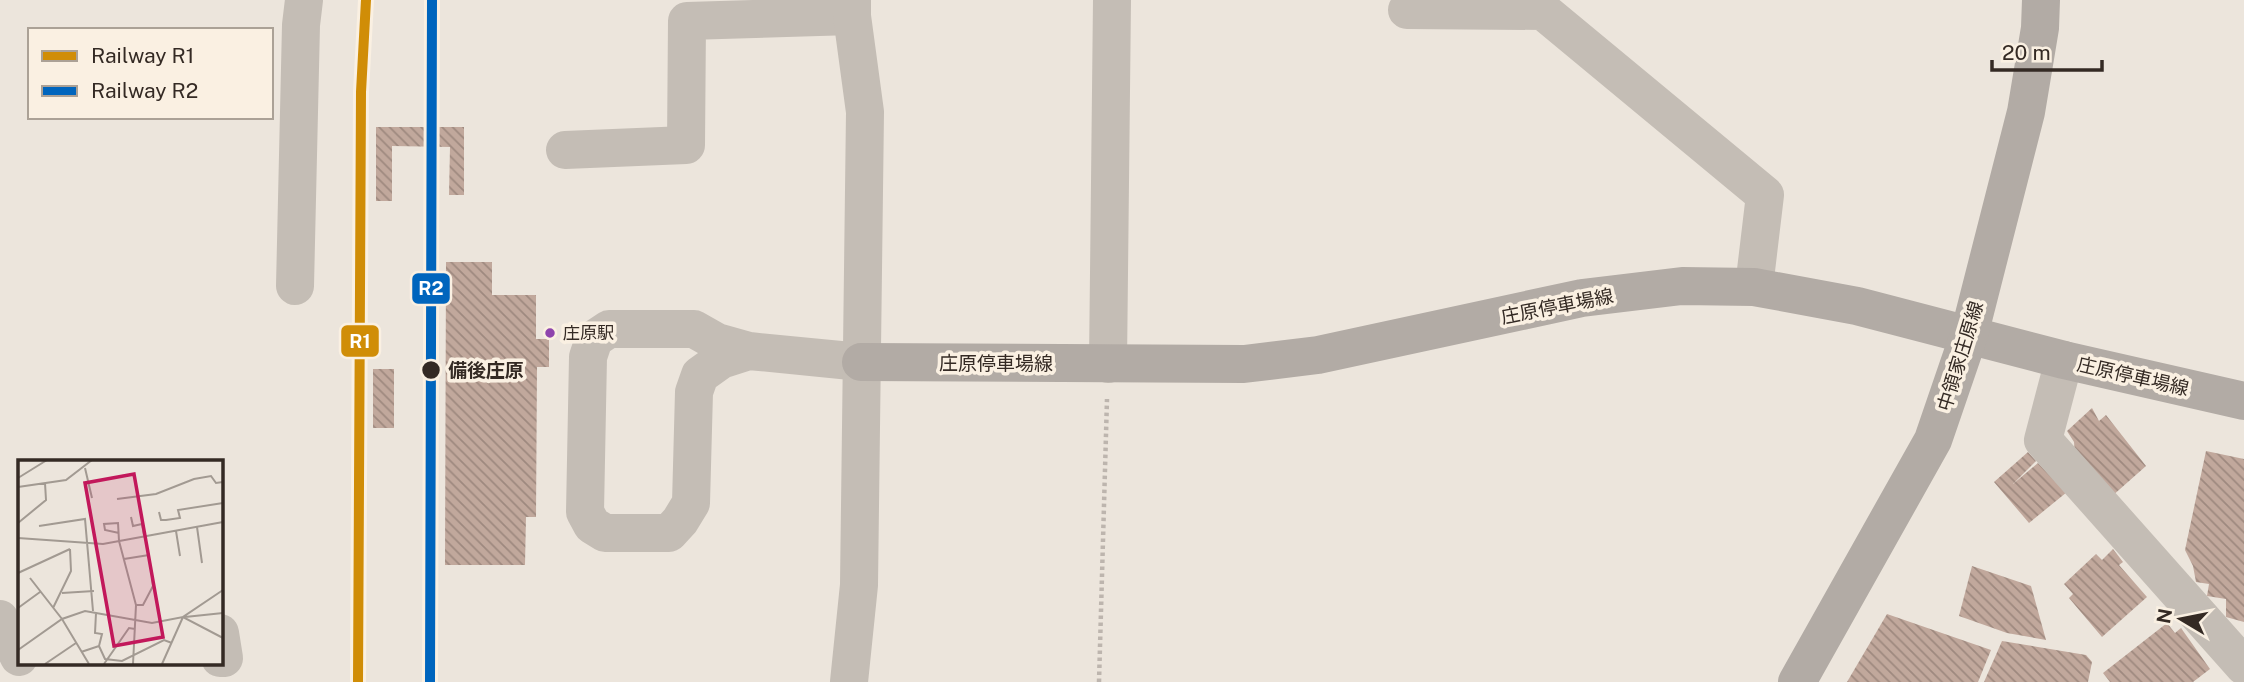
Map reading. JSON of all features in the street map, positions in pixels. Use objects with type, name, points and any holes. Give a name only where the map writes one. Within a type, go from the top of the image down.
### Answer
[{"type":"main road","name":"中領家庄原線","points":[[1797,682],[1933,440],[1969,335],[2026,112],[2040,28],[2041,0]]},
{"type":"main road","name":"庄原停車場線","points":[[861,362],[1244,364],[1318,355],[1582,298],[1682,286],[1754,287],[1857,306],[2064,360],[2244,401]]},
{"type":"street","points":[[295,286],[301,25],[304,0]]},
{"type":"street","points":[[1108,363],[1112,0]]},
{"type":"street","points":[[565,149],[686,145],[687,21],[852,8],[865,112],[859,585],[849,682]]},
{"type":"street","points":[[1407,10],[1543,11],[1765,195],[1754,287]]},
{"type":"street","points":[[748,351],[721,360],[700,376],[694,392],[691,502],[680,521],[669,533],[605,533],[592,525],[585,512],[587,357],[594,339],[609,328],[694,329],[717,342],[748,351],[861,362]]},
{"type":"street","points":[[2064,360],[2043,440],[2244,666]]},
{"type":"street","points":[[0,619],[18,655]]},
{"type":"path","points":[[1099,682],[1108,363]]},
{"type":"building","points":[[376,127],[464,127],[464,195],[449,195],[450,147],[392,146],[392,201],[376,201]]},
{"type":"building","points":[[446,262],[492,262],[492,295],[536,295],[536,339],[549,339],[549,367],[537,367],[536,517],[526,517],[525,565],[445,565]]},
{"type":"building","points":[[373,369],[394,369],[394,428],[373,428]]},
{"type":"building","points":[[2092,408],[2099,421],[2106,415],[2146,466],[2111,497],[2075,454],[2074,442],[2067,431]]},
{"type":"building","points":[[2206,451],[2244,459],[2244,622],[2226,617],[2226,599],[2207,596],[2209,584],[2196,582],[2193,566],[2185,550]]},
{"type":"building","points":[[2028,452],[2036,461],[2013,484],[2038,463],[2067,492],[2029,523],[1994,482]]},
{"type":"building","points":[[2113,549],[2123,562],[2119,565],[2147,597],[2102,637],[2069,598],[2073,594],[2064,584],[2096,554],[2102,560]]},
{"type":"building","points":[[1972,566],[2031,586],[2046,640],[2007,633],[1959,616]]},
{"type":"building","points":[[1887,614],[1991,650],[1978,682],[1847,682]]},
{"type":"building","points":[[2167,623],[2175,633],[2181,628],[2210,669],[2193,682],[2110,682],[2103,673]]},
{"type":"building","points":[[2002,641],[2086,655],[2092,662],[2088,682],[1984,682]]},
{"type":"rail line","name":"R1","points":[[358,682],[361,92],[366,0]]},
{"type":"rail line","name":"R2","points":[[430,682],[432,0]]},
{"type":"place","name":"庄原駅","points":[[550,333]]},
{"type":"place","name":"備後庄原","points":[[431,370]]}]
